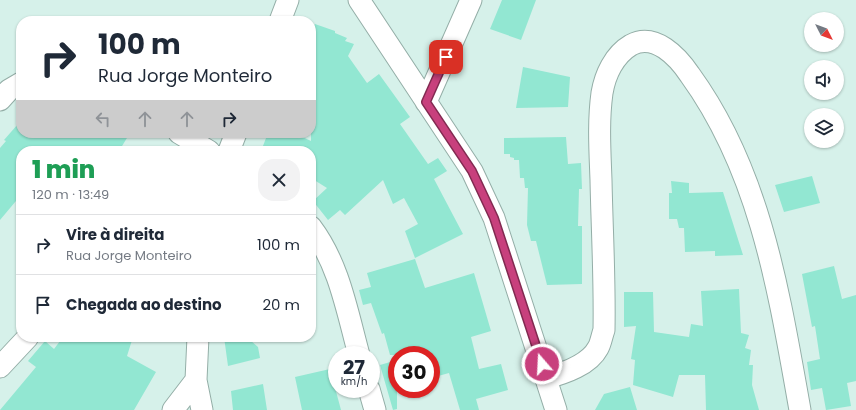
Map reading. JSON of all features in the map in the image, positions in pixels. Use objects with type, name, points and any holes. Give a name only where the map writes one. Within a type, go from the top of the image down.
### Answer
[{"type":"street","points":[[282,16],[288,0]]},
{"type":"street","points":[[359,0],[472,171],[494,218],[547,378],[556,410]]},
{"type":"street","points":[[426,102],[471,0]]},
{"type":"street","points":[[547,378],[562,374],[587,361],[598,348],[604,330],[600,132],[602,93],[608,73],[618,55],[633,44],[650,42],[665,48],[680,60],[706,96],[738,158],[756,206],[768,250],[800,410]]},
{"type":"street","points":[[0,100],[9,90],[16,86]]},
{"type":"street","points":[[187,138],[201,146]]},
{"type":"street","points":[[316,234],[323,243],[334,267],[356,346]]},
{"type":"street","points":[[0,367],[23,342]]},
{"type":"street","points":[[198,342],[196,380],[202,410]]},
{"type":"street","points":[[173,410],[196,380]]},
{"type":"street","points":[[372,398],[375,410]]},
{"type":"building","points":[[502,0],[536,0],[521,40],[490,29]]},
{"type":"building","points":[[316,24],[335,31],[335,33],[347,38],[345,41],[354,44],[348,56],[367,83],[379,74],[410,117],[400,124],[428,164],[438,158],[447,171],[434,179],[463,234],[415,258],[405,231],[418,224],[404,198],[393,204],[383,180],[345,215],[340,210],[328,220],[316,205],[316,198],[327,188],[316,181],[316,146],[263,146],[266,138],[305,138],[311,141],[311,138],[316,138]]},
{"type":"building","points":[[523,67],[570,77],[568,107],[516,108]]},
{"type":"building","points":[[16,126],[16,138],[127,138],[122,146],[16,146],[16,201],[0,220],[0,148],[6,141],[4,140]]},
{"type":"building","points":[[566,137],[568,164],[581,163],[582,189],[579,189],[578,226],[582,226],[582,284],[547,285],[536,241],[531,241],[527,225],[528,188],[525,188],[524,178],[520,178],[519,160],[514,160],[514,158],[510,157],[510,154],[504,154],[504,138]]},
{"type":"building","points":[[812,176],[820,203],[784,212],[775,185]]},
{"type":"building","points":[[671,181],[689,183],[689,193],[723,192],[743,255],[715,256],[715,251],[685,252],[684,228],[679,228],[677,219],[669,219],[669,193],[672,193]]},
{"type":"building","points":[[415,259],[425,288],[474,273],[491,331],[471,337],[479,369],[501,364],[508,390],[476,399],[479,410],[460,410],[449,373],[440,376],[440,346],[388,346],[388,348],[384,333],[382,334],[371,303],[363,305],[359,290],[371,287],[367,273]]},
{"type":"building","points":[[834,266],[842,299],[856,295],[856,381],[847,383],[851,406],[826,410],[822,388],[811,390],[807,362],[820,359],[815,326],[812,327],[802,274]]},
{"type":"building","points":[[739,289],[741,333],[749,335],[745,348],[751,350],[749,365],[753,365],[752,385],[759,410],[706,410],[705,375],[679,375],[673,397],[633,385],[635,360],[631,359],[636,326],[624,327],[624,292],[653,292],[654,332],[689,337],[691,324],[703,326],[701,291]]},
{"type":"building","points":[[44,342],[54,349],[59,342],[131,342],[127,356],[156,372],[134,410],[0,410],[36,367],[28,361]]},
{"type":"building","points":[[225,342],[252,342],[258,347],[260,358],[228,366]]},
{"type":"building","points":[[388,363],[388,393],[380,365]]},
{"type":"building","points":[[328,369],[328,398],[338,398],[341,410],[302,410],[295,377]]},
{"type":"building","points":[[263,384],[267,410],[233,410],[231,391]]},
{"type":"building","points":[[630,387],[637,410],[595,410],[604,394]]},
{"type":"building","points":[[390,398],[397,398],[397,409],[393,410]]},
{"type":"route","points":[[446,57],[426,102],[472,171],[494,218],[542,364]]}]
